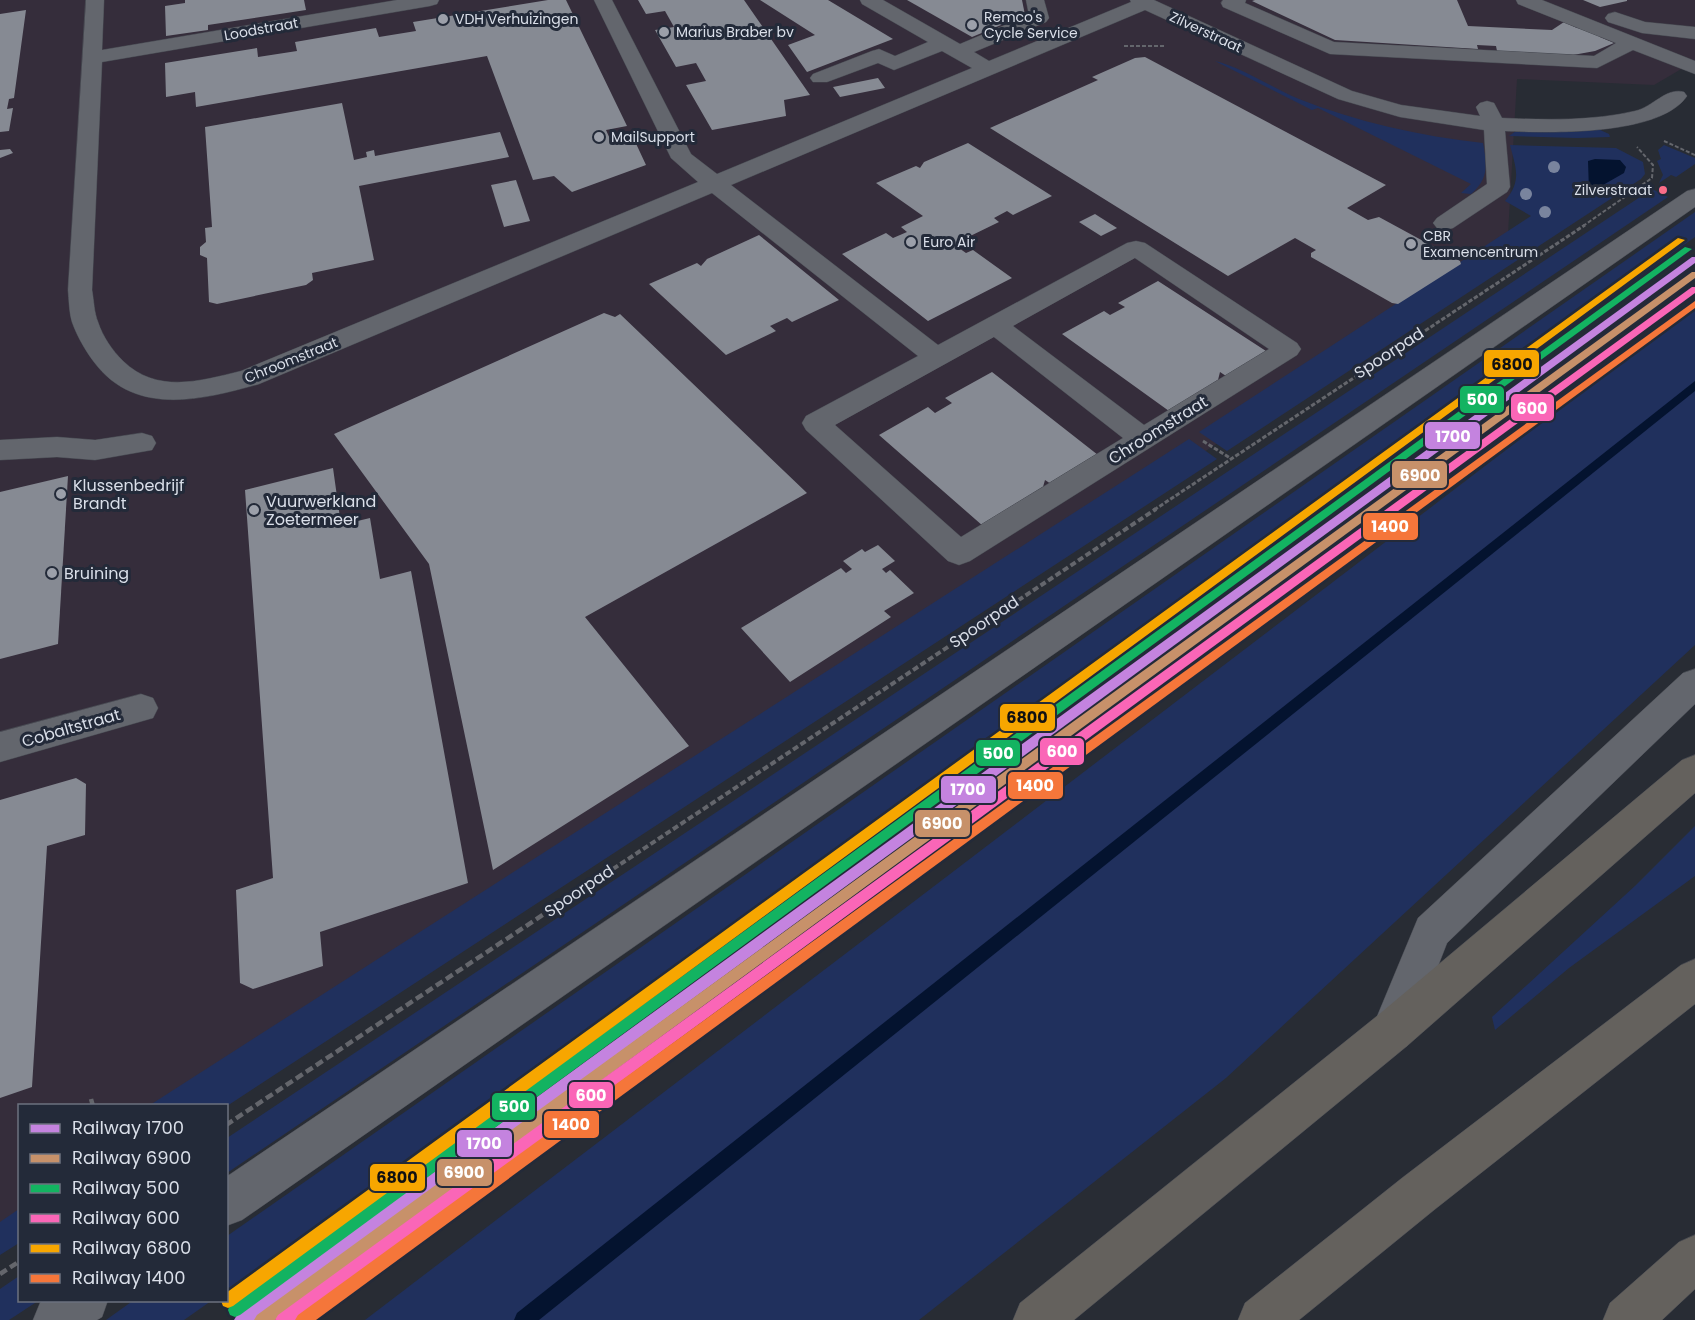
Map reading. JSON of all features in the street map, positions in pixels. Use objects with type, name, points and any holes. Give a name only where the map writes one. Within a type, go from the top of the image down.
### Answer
[{"type":"highway","points":[[1037,1320],[1392,1031],[1695,771]]},
{"type":"highway","points":[[1262,1320],[1428,1186],[1695,979]]},
{"type":"highway","points":[[1627,1320],[1695,1258]]},
{"type":"street","name":"Chroomstraat","points":[[95,0],[80,290],[85,321],[97,348],[117,371],[139,386],[170,393],[207,388],[249,378],[988,69],[1142,2]]},
{"type":"street","name":"Loodstraat","points":[[92,58],[364,5],[430,0]]},
{"type":"street","points":[[603,0],[682,158],[936,357]]},
{"type":"street","points":[[869,0],[988,69]]},
{"type":"street","points":[[820,78],[879,55],[894,64],[951,48],[1039,18],[1035,0]]},
{"type":"street","points":[[1237,0],[1230,3],[1330,48],[1597,62],[1632,43]]},
{"type":"street","points":[[1525,0],[1695,68]]},
{"type":"street","points":[[1566,0],[1642,27],[1695,33]]},
{"type":"street","name":"Zilverstraat","points":[[1142,2],[1346,95],[1402,110],[1491,116],[1551,126],[1622,120],[1657,111],[1686,91]]},
{"type":"street","points":[[1445,222],[1499,187],[1491,116]]},
{"type":"street","points":[[228,1203],[1695,196]]},
{"type":"street","name":"Chroomstraat","points":[[1136,248],[1288,349],[959,553],[816,423],[936,357],[1136,248]]},
{"type":"street","points":[[995,325],[1143,439]]},
{"type":"street","points":[[0,450],[57,447],[95,450],[142,443]]},
{"type":"street","points":[[1392,1031],[1432,931],[1695,683]]},
{"type":"street","name":"Cobaltstraat","points":[[0,747],[141,708]]},
{"type":"street","points":[[57,1320],[83,1302]]},
{"type":"path","points":[[1666,136],[1658,138],[1695,155]]},
{"type":"path","name":"Spoorpad","points":[[228,1124],[1646,184],[1654,172],[1653,165],[1634,143],[1641,141]]},
{"type":"path","points":[[0,1274],[18,1262]]},
{"type":"shaded area","points":[[0,0],[1695,0],[1695,61],[1654,85],[1517,79],[1507,251],[464,943],[215,1104],[18,1104],[18,1232],[0,1244]]},
{"type":"shaded area","points":[[1215,61],[1235,68],[1299,99],[1343,115],[1412,132],[1483,143],[1486,164],[1484,177],[1471,194],[1461,193],[1471,184],[1318,108],[1312,110]]},
{"type":"shaded area","points":[[1598,129],[1609,134],[1610,137],[1509,136],[1516,131]]},
{"type":"shaded area","points":[[1510,145],[1616,148],[1643,162],[1645,174],[1641,179],[1227,451],[1199,432],[1531,216],[1505,201],[1516,180],[1516,168]]},
{"type":"shaded area","points":[[1664,145],[1695,158],[1695,164],[1676,177],[1671,175],[1659,183],[1663,175],[1657,161],[1661,159],[1658,150]]},
{"type":"shaded area","points":[[1620,160],[1626,167],[1624,173],[1603,185],[1596,195],[1589,191],[1588,161]]},
{"type":"shaded area","points":[[1652,189],[1668,197],[228,1172],[228,1137]]},
{"type":"shaded area","points":[[1695,212],[1695,237],[228,1289],[228,1235]]},
{"type":"shaded area","points":[[1695,306],[1695,645],[1226,1078],[919,1320],[365,1320]]},
{"type":"shaded area","points":[[1189,439],[1217,459],[228,1105],[152,1104]]},
{"type":"shaded area","points":[[1695,826],[1695,876],[1569,968],[1495,1030],[1492,1017],[1636,885]]},
{"type":"shaded area","points":[[18,1210],[18,1244],[0,1255],[0,1222]]},
{"type":"shaded area","points":[[18,1277],[18,1302],[36,1302],[9,1320],[0,1320],[0,1289]]},
{"type":"shaded area","points":[[131,1302],[210,1302],[184,1320],[106,1320]]},
{"type":"building","points":[[185,0],[304,0],[306,10],[208,25],[208,30],[166,36],[165,6],[185,3]]},
{"type":"building","points":[[548,0],[566,0],[627,126],[606,130],[610,139],[632,135],[646,165],[572,192],[554,176],[533,180],[487,56],[196,107],[195,92],[166,97],[165,63],[257,48],[258,57],[297,51],[295,42],[376,28],[379,37],[416,31],[413,22]]},
{"type":"building","points":[[638,0],[744,0],[810,95],[784,100],[786,116],[712,130],[686,85],[706,81],[696,63],[676,67],[655,30],[674,27],[665,11],[646,14]]},
{"type":"building","points":[[760,0],[828,0],[893,39],[807,72],[788,45],[815,35]]},
{"type":"building","points":[[907,0],[1022,0],[1025,15],[972,37]]},
{"type":"building","points":[[1457,0],[1468,26],[1552,30],[1564,22],[1577,28],[1597,30],[1600,37],[1614,43],[1595,51],[1573,55],[1497,51],[1496,46],[1477,45],[1478,49],[1335,40],[1252,1]]},
{"type":"building","points":[[1583,0],[1627,0],[1627,1],[1600,7]]},
{"type":"building","points":[[26,10],[14,98],[9,99],[7,109],[13,108],[9,131],[0,132],[0,14]]},
{"type":"building","points":[[1145,57],[1386,185],[1347,208],[1368,220],[1379,217],[1460,261],[1461,264],[1398,304],[1392,303],[1311,257],[1311,253],[1316,250],[1295,238],[1228,276],[990,128],[1098,80],[1092,77],[1135,58]]},
{"type":"building","points":[[878,78],[885,88],[840,97],[833,87]]},
{"type":"building","points":[[342,103],[354,160],[367,157],[366,152],[374,150],[375,156],[500,132],[509,157],[359,186],[374,260],[312,273],[313,280],[306,285],[217,304],[209,302],[207,258],[200,255],[200,247],[206,242],[205,228],[212,227],[205,127]]},
{"type":"building","points":[[968,143],[1052,196],[1013,215],[1007,211],[994,218],[999,222],[960,241],[962,243],[956,246],[966,253],[973,250],[1012,278],[928,321],[842,254],[886,233],[893,238],[907,232],[901,227],[923,216],[876,183],[916,166],[920,168],[924,162]]},
{"type":"building","points":[[10,149],[13,153],[0,158],[0,150]]},
{"type":"building","points":[[516,180],[530,221],[504,227],[491,185]]},
{"type":"building","points":[[1095,214],[1117,228],[1101,236],[1079,222]]},
{"type":"building","points":[[759,235],[839,300],[792,322],[787,318],[770,326],[776,331],[726,355],[649,284],[697,263],[701,266],[707,259]]},
{"type":"building","points":[[1158,281],[1266,351],[1226,376],[1220,372],[1218,380],[1169,411],[1062,334],[1104,311],[1110,315],[1125,307],[1118,303]]},
{"type":"building","points":[[604,313],[615,317],[620,314],[807,493],[585,617],[689,746],[493,870],[429,564],[334,434]]},
{"type":"building","points":[[992,372],[1098,455],[1051,484],[1045,480],[1043,487],[983,526],[879,435],[928,407],[935,413],[952,403],[945,398]]},
{"type":"building","points":[[333,468],[341,525],[370,518],[380,579],[411,571],[468,883],[320,932],[323,966],[253,989],[240,983],[236,890],[273,878],[245,490]]},
{"type":"building","points":[[68,476],[58,644],[0,659],[0,492]]},
{"type":"building","points":[[878,545],[895,561],[882,569],[886,573],[890,570],[914,593],[884,611],[891,617],[790,682],[741,628],[841,568],[846,573],[852,569],[843,561],[862,549],[865,552]]},
{"type":"building","points":[[76,778],[86,784],[85,835],[47,846],[32,1087],[0,1098],[0,800]]},
{"type":"waterway","points":[[524,1320],[1695,385]]},
{"type":"rail line","name":"6800","points":[[228,1301],[1681,240]]},
{"type":"rail line","name":"500","points":[[235,1310],[1688,249]]},
{"type":"rail line","name":"1700","points":[[242,1320],[1695,259]]},
{"type":"rail line","name":"6900","points":[[262,1320],[1695,274]]},
{"type":"rail line","name":"600","points":[[283,1320],[1695,289]]},
{"type":"rail line","name":"1400","points":[[303,1320],[1695,304]]},
{"type":"place","name":"VDH Verhuizingen","points":[[443,19]]},
{"type":"place","name":"Remco's Cycle Service","points":[[972,25]]},
{"type":"place","name":"Marius Braber bv","points":[[664,32]]},
{"type":"place","name":"MailSupport","points":[[599,137]]},
{"type":"place","name":"Zilverstraat","points":[[1663,190]]},
{"type":"place","name":"Euro Air","points":[[911,242]]},
{"type":"place","name":"CBR Examencentrum","points":[[1411,244]]},
{"type":"place","name":"Klussenbedrijf Brandt","points":[[61,494]]},
{"type":"place","name":"Vuurwerkland Zoetermeer","points":[[254,510]]},
{"type":"place","name":"Bruining","points":[[52,573]]}]
